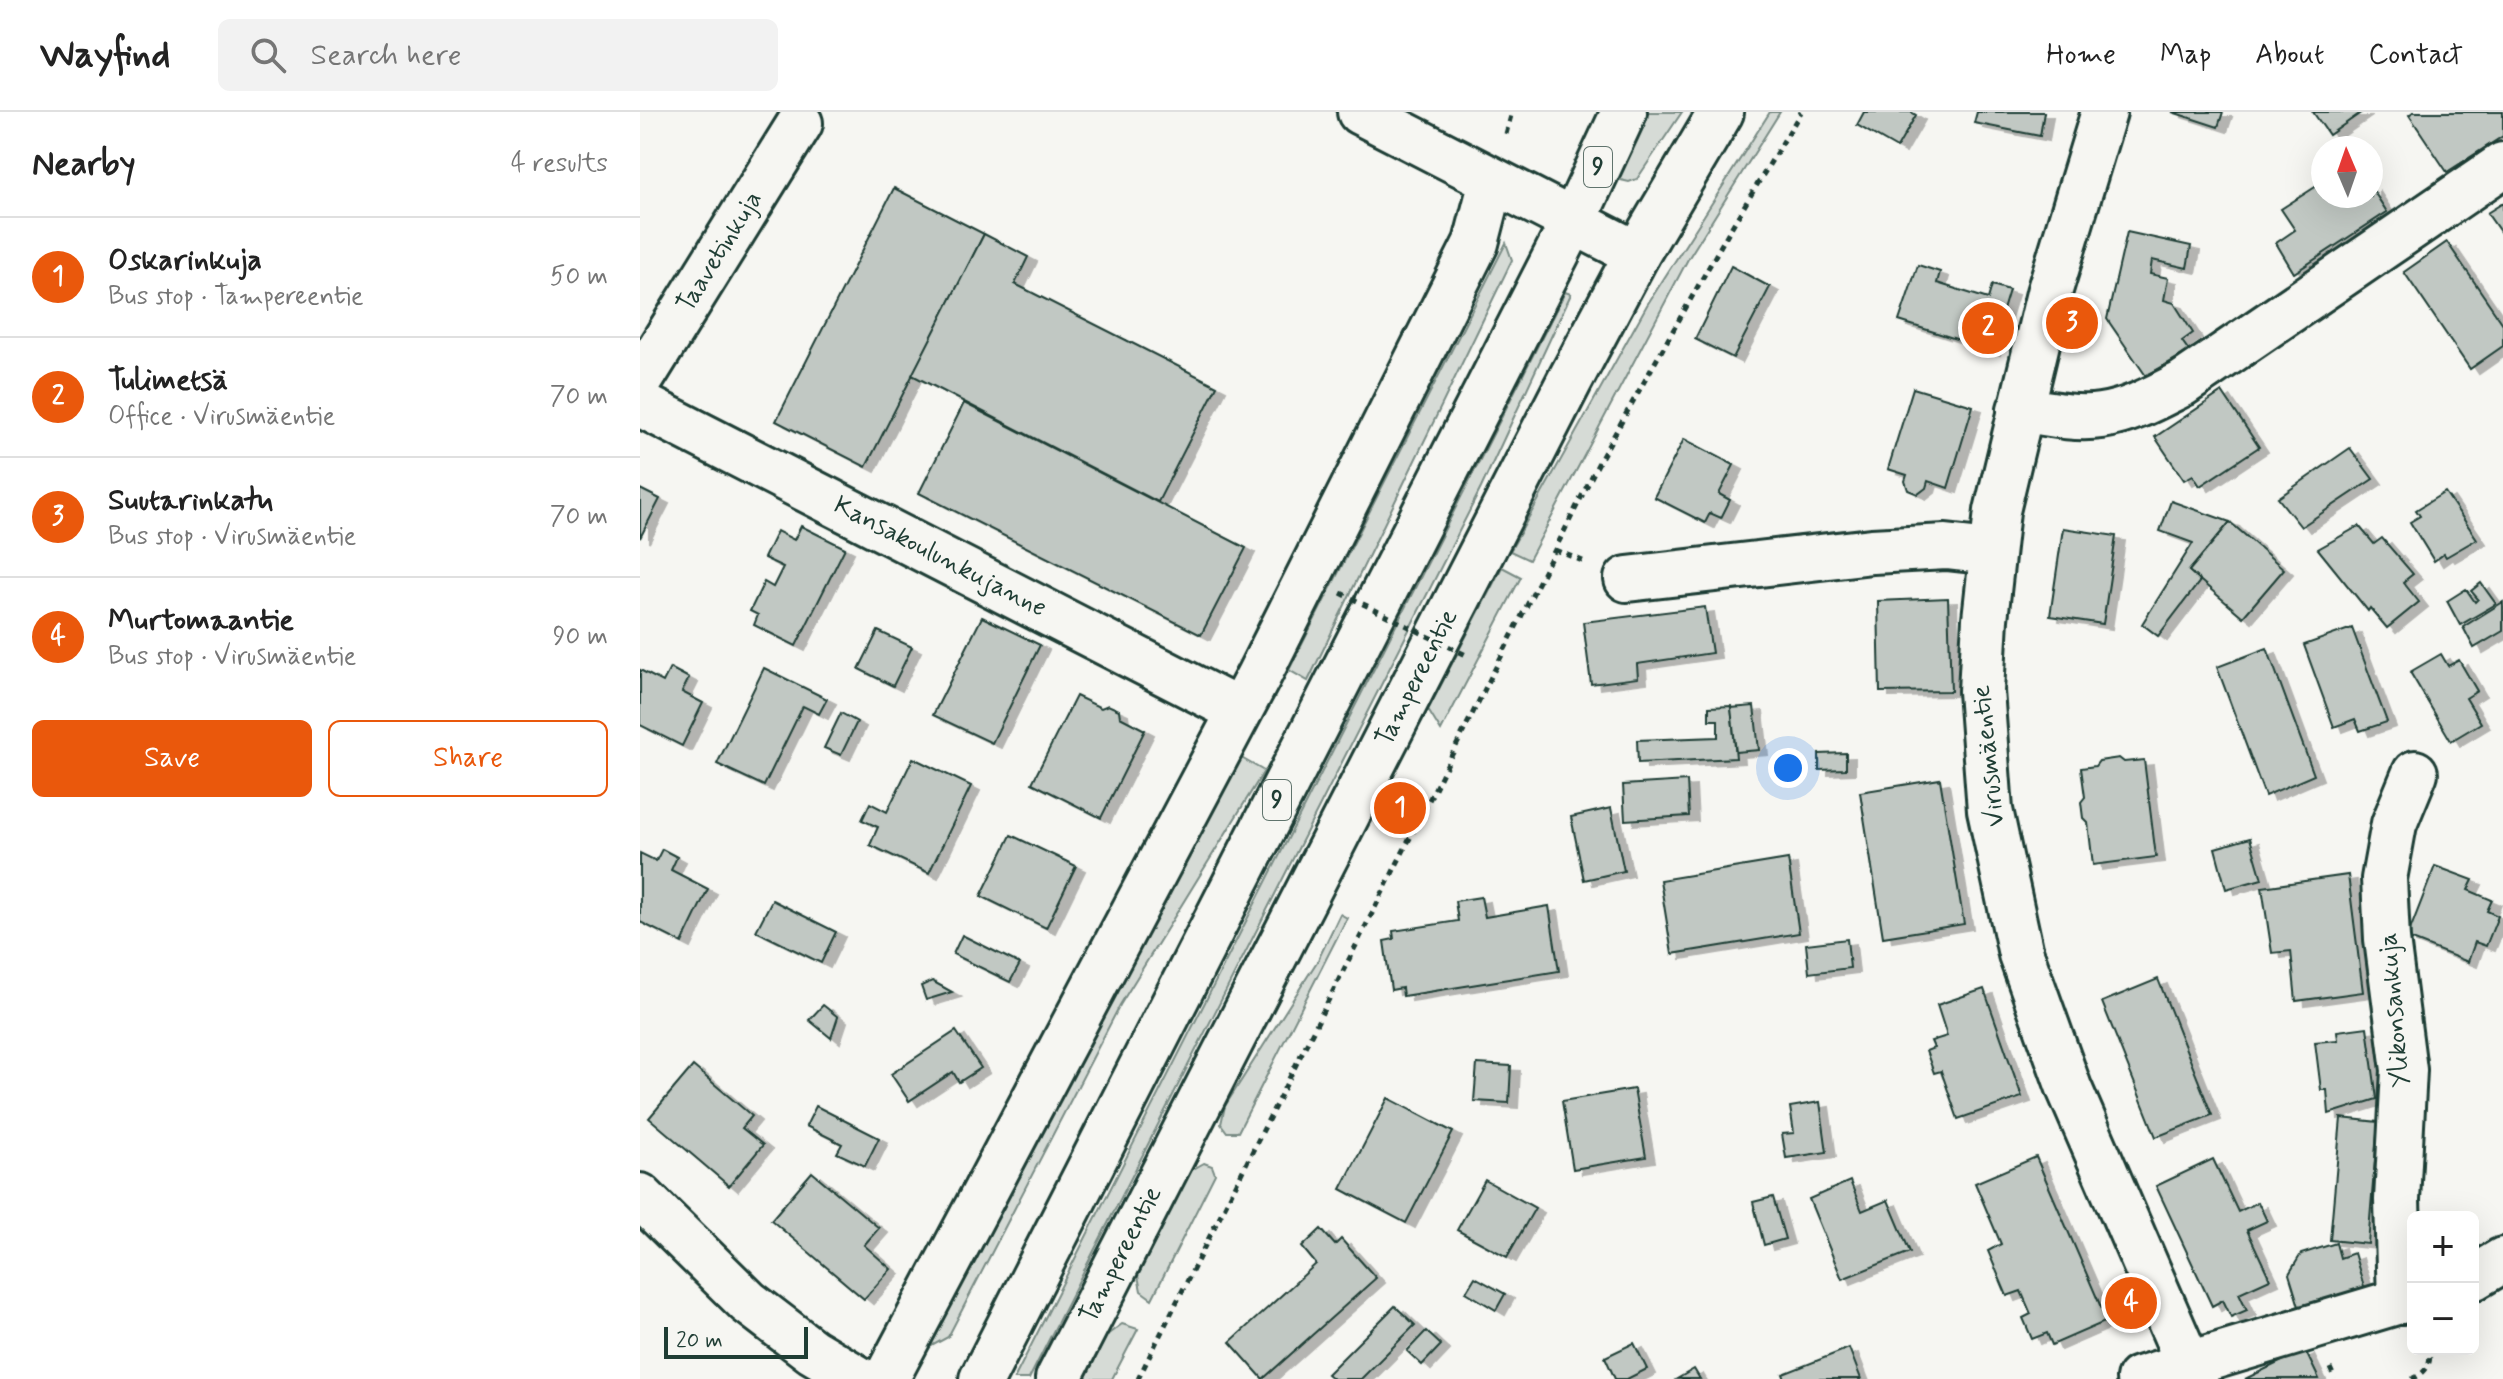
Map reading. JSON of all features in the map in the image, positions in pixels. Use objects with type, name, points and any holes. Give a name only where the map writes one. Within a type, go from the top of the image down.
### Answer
[{"type":"main road","points":[[1360,112],[1637,254]]},
{"type":"main road","name":"9","points":[[982,1379],[1573,222],[1624,112]]},
{"type":"main road","name":"Tampereentie","points":[[1058,1379],[1570,380],[1637,254],[1721,112]]},
{"type":"main road","name":"Virusmäentie","points":[[2104,112],[2053,279],[1997,511],[1981,672],[1985,752],[1990,810],[2021,954],[2069,1088],[2192,1372]]},
{"type":"main road","name":"Taavetinkuja","points":[[640,381],[800,123]]},
{"type":"main road","points":[[2020,409],[2100,416],[2140,405],[2182,384],[2503,165]]},
{"type":"main road","points":[[886,1379],[1239,711],[1476,243],[1492,181]]},
{"type":"main road","name":"Kansakoulunkujanne","points":[[640,404],[1239,711]]},
{"type":"main road","points":[[1627,579],[1872,551],[1946,547],[1991,552]]},
{"type":"main road","name":"Ylikonsankuja","points":[[2407,1299],[2397,1200],[2404,1070],[2387,939],[2384,879],[2394,824],[2415,773]]},
{"type":"main road","points":[[640,1196],[748,1302],[812,1351],[859,1379]]},
{"type":"main road","points":[[2479,1274],[2503,1260]]},
{"type":"main road","points":[[2139,1379],[2192,1372],[2407,1299]]},
{"type":"path","points":[[1138,1379],[1600,460],[1728,233],[1801,112]]},
{"type":"path","points":[[1341,593],[1466,655]]},
{"type":"path","points":[[1400,808],[1421,817]]},
{"type":"path","points":[[2412,1379],[2421,1375],[2429,1363],[2429,1355]]},
{"type":"shaded area","points":[[1641,112],[1682,112],[1637,179],[1629,182],[1618,176]]},
{"type":"shaded area","points":[[1770,112],[1780,112],[1688,259],[1529,560],[1510,551],[1647,305]]},
{"type":"shaded area","points":[[1506,243],[1512,260],[1308,681],[1289,670]]},
{"type":"shaded area","points":[[1565,292],[1571,294],[1481,488],[1029,1379],[1014,1379]]},
{"type":"shaded area","points":[[1502,567],[1521,577],[1441,731],[1428,710]]},
{"type":"shaded area","points":[[1231,752],[1264,771],[1120,1005],[948,1337],[926,1349]]},
{"type":"shaded area","points":[[1340,914],[1347,918],[1238,1132],[1227,1132],[1221,1124],[1225,1106],[1318,960]]},
{"type":"shaded area","points":[[1204,1163],[1212,1166],[1215,1174],[1152,1299],[1141,1291],[1138,1276],[1190,1171]]},
{"type":"shaded area","points":[[1122,1324],[1138,1329],[1112,1379],[1085,1379],[1107,1335]]},
{"type":"building","points":[[1864,112],[1911,112],[1916,115],[1897,148],[1857,125]]},
{"type":"building","points":[[1977,112],[2044,112],[2040,136],[1974,123]]},
{"type":"building","points":[[2172,112],[2223,112],[2218,127]]},
{"type":"building","points":[[2313,112],[2362,112],[2329,135]]},
{"type":"building","points":[[2413,112],[2503,112],[2503,136],[2447,172],[2409,115]]},
{"type":"building","points":[[894,188],[984,234],[866,467],[776,421]]},
{"type":"building","points":[[2311,190],[2311,208],[2383,206],[2387,212],[2294,273],[2276,243],[2295,230],[2281,209]]},
{"type":"building","points":[[2503,203],[2503,236],[2487,213]]},
{"type":"building","points":[[2127,232],[2191,246],[2187,268],[2152,260],[2150,274],[2168,278],[2164,300],[2174,303],[2193,333],[2182,341],[2189,351],[2146,376],[2107,319]]},
{"type":"building","points":[[984,234],[1028,257],[1015,284],[1217,386],[1158,502],[912,375]]},
{"type":"building","points":[[2447,242],[2503,324],[2503,346],[2470,369],[2404,272]]},
{"type":"building","points":[[1918,265],[1940,272],[1937,283],[1988,299],[1992,285],[2009,290],[1991,350],[1899,321]]},
{"type":"building","points":[[1731,266],[1770,287],[1733,358],[1695,339]]},
{"type":"building","points":[[1913,388],[1973,406],[1948,488],[1928,481],[1926,488],[1918,494],[1908,490],[1907,475],[1888,469]]},
{"type":"building","points":[[2222,392],[2259,447],[2200,486],[2193,475],[2184,480],[2155,437]]},
{"type":"building","points":[[964,403],[1246,548],[1201,635],[919,493]]},
{"type":"building","points":[[1684,439],[1734,465],[1719,494],[1730,500],[1721,518],[1710,513],[1705,523],[1654,497]]},
{"type":"building","points":[[2350,448],[2373,479],[2301,527],[2278,498]]},
{"type":"building","points":[[640,489],[660,499],[640,538]]},
{"type":"building","points":[[2445,492],[2477,539],[2434,561],[2410,522],[2420,516],[2416,510]]},
{"type":"building","points":[[2171,501],[2230,522],[2189,571],[2200,581],[2158,636],[2142,624],[2193,543],[2160,531]]},
{"type":"building","points":[[2230,522],[2284,569],[2243,617],[2189,571]]},
{"type":"building","points":[[801,526],[845,548],[796,646],[754,625],[758,615],[750,611],[764,582],[773,587],[783,567],[764,558],[777,531],[794,540]]},
{"type":"building","points":[[2359,526],[2374,544],[2382,538],[2413,574],[2403,582],[2419,602],[2387,628],[2370,608],[2368,611],[2318,549]]},
{"type":"building","points":[[2063,528],[2116,536],[2103,624],[2050,616]]},
{"type":"building","points":[[2481,583],[2496,604],[2460,625],[2447,601],[2466,589],[2475,602],[2478,599],[2471,591]]},
{"type":"building","points":[[1948,598],[1951,691],[1880,692],[1878,601]]},
{"type":"building","points":[[2503,602],[2503,631],[2474,648],[2463,627]]},
{"type":"building","points":[[1705,607],[1712,653],[1637,664],[1638,678],[1591,684],[1583,622]]},
{"type":"building","points":[[982,617],[1040,645],[992,743],[933,715]]},
{"type":"building","points":[[2352,628],[2387,722],[2360,731],[2355,719],[2334,727],[2304,645]]},
{"type":"building","points":[[878,631],[912,647],[893,686],[859,669]]},
{"type":"building","points":[[2267,648],[2314,775],[2265,796],[2217,667]]},
{"type":"building","points":[[2441,654],[2448,666],[2459,660],[2477,691],[2466,698],[2481,723],[2451,741],[2410,672]]},
{"type":"building","points":[[670,668],[689,678],[682,692],[703,703],[682,746],[640,725],[640,670],[663,682]]},
{"type":"building","points":[[764,668],[827,699],[819,714],[803,706],[764,786],[717,764]]},
{"type":"building","points":[[1076,696],[1101,708],[1108,705],[1119,710],[1120,717],[1145,730],[1101,818],[1032,783]]},
{"type":"building","points":[[1731,706],[1736,758],[1638,763],[1637,740],[1718,737],[1718,720],[1709,720],[1709,707]]},
{"type":"building","points":[[1754,706],[1759,750],[1736,752],[1731,708]]},
{"type":"building","points":[[841,713],[857,722],[841,755],[824,748]]},
{"type":"building","points":[[1846,753],[1846,769],[1819,770],[1819,754]]},
{"type":"building","points":[[913,758],[971,786],[929,873],[870,845],[878,827],[862,820],[870,803],[887,812]]},
{"type":"building","points":[[2119,758],[2124,762],[2144,760],[2156,857],[2093,865],[2088,823],[2083,818],[2081,802],[2085,797],[2081,768]]},
{"type":"building","points":[[1940,779],[1964,924],[1883,937],[1860,792]]},
{"type":"building","points":[[1687,781],[1689,816],[1625,820],[1623,785]]},
{"type":"building","points":[[1611,808],[1624,871],[1584,880],[1571,817]]},
{"type":"building","points":[[1011,835],[1076,866],[1046,928],[981,896]]},
{"type":"building","points":[[2250,838],[2262,879],[2226,889],[2215,848]]},
{"type":"building","points":[[662,849],[677,857],[671,870],[708,889],[682,943],[640,922],[640,853],[656,861]]},
{"type":"building","points":[[1788,859],[1799,933],[1672,954],[1660,880]]},
{"type":"building","points":[[2435,866],[2473,880],[2468,890],[2492,900],[2487,911],[2498,916],[2486,946],[2475,942],[2468,962],[2407,938]]},
{"type":"building","points":[[2348,875],[2363,992],[2296,1001],[2291,951],[2272,953],[2262,887]]},
{"type":"building","points":[[1481,897],[1485,917],[1549,906],[1559,971],[1403,996],[1402,988],[1391,990],[1384,941],[1394,939],[1393,931],[1458,921],[1455,901]]},
{"type":"building","points":[[772,900],[836,932],[821,963],[756,931]]},
{"type":"building","points":[[962,935],[1020,964],[1010,982],[953,954]]},
{"type":"building","points":[[1847,939],[1850,968],[1809,973],[1806,944]]},
{"type":"building","points":[[2158,979],[2212,1115],[2156,1137],[2102,1002]]},
{"type":"building","points":[[932,981],[952,992],[926,1000],[921,986]]},
{"type":"building","points":[[1984,989],[2022,1097],[1958,1119],[1941,1071],[1934,1073],[1926,1051],[1934,1048],[1931,1041],[1947,1036],[1937,1005]]},
{"type":"building","points":[[823,1005],[838,1017],[831,1038],[809,1020]]},
{"type":"building","points":[[2367,1027],[2377,1099],[2329,1114],[2327,1090],[2321,1090],[2315,1042],[2338,1040],[2337,1031]]},
{"type":"building","points":[[956,1031],[981,1068],[959,1082],[953,1072],[909,1101],[891,1074]]},
{"type":"building","points":[[1477,1064],[1511,1066],[1509,1103],[1474,1101]]},
{"type":"building","points":[[693,1066],[752,1116],[742,1128],[763,1145],[729,1186],[649,1118]]},
{"type":"building","points":[[1634,1089],[1646,1157],[1573,1169],[1562,1101]]},
{"type":"building","points":[[1388,1098],[1453,1132],[1406,1223],[1341,1189]]},
{"type":"building","points":[[1820,1102],[1827,1152],[1786,1158],[1782,1134],[1794,1133],[1790,1107]]},
{"type":"building","points":[[816,1106],[879,1138],[865,1166],[837,1153],[842,1144],[806,1126]]},
{"type":"building","points":[[2341,1118],[2378,1122],[2368,1244],[2330,1240]]},
{"type":"building","points":[[2036,1157],[2107,1321],[2052,1345],[2047,1333],[2032,1339],[2023,1318],[2031,1314],[2021,1291],[2007,1296],[1988,1251],[2001,1244],[1975,1183]]},
{"type":"building","points":[[2213,1159],[2238,1212],[2258,1202],[2267,1221],[2247,1230],[2270,1279],[2239,1293],[2247,1310],[2231,1317],[2223,1300],[2212,1306],[2156,1186]]},
{"type":"building","points":[[812,1172],[879,1228],[864,1245],[891,1269],[864,1299],[771,1220]]},
{"type":"building","points":[[1485,1180],[1535,1208],[1507,1257],[1457,1230]]},
{"type":"building","points":[[1850,1181],[1862,1211],[1888,1200],[1910,1252],[1842,1279],[1809,1199]]},
{"type":"building","points":[[1773,1197],[1785,1239],[1764,1245],[1753,1202]]},
{"type":"building","points":[[1321,1229],[1335,1245],[1341,1239],[1376,1278],[1263,1379],[1230,1342],[1316,1264],[1302,1247]]},
{"type":"building","points":[[2336,1243],[2340,1258],[2354,1253],[2366,1293],[2301,1313],[2289,1274],[2301,1254]]},
{"type":"building","points":[[1475,1277],[1505,1294],[1496,1310],[1466,1292]]},
{"type":"building","points":[[1395,1306],[1415,1325],[1361,1379],[1333,1379],[1327,1374]]},
{"type":"building","points":[[1426,1331],[1441,1345],[1422,1365],[1407,1351]]},
{"type":"building","points":[[1634,1343],[1647,1369],[1627,1379],[1615,1379],[1605,1357]]},
{"type":"building","points":[[1849,1348],[1861,1379],[1785,1379],[1783,1374]]},
{"type":"building","points":[[2305,1350],[2319,1379],[2245,1379]]},
{"type":"building","points":[[1694,1369],[1700,1379],[1677,1379]]},
{"type":"place","name":"Suutarinkatu","points":[[2072,323]]},
{"type":"place","name":"Tulimetsä","points":[[1988,328]]},
{"type":"place","name":"Oskarinkuja","points":[[1400,808]]},
{"type":"place","name":"Murtomaantie","points":[[2131,1303]]}]
